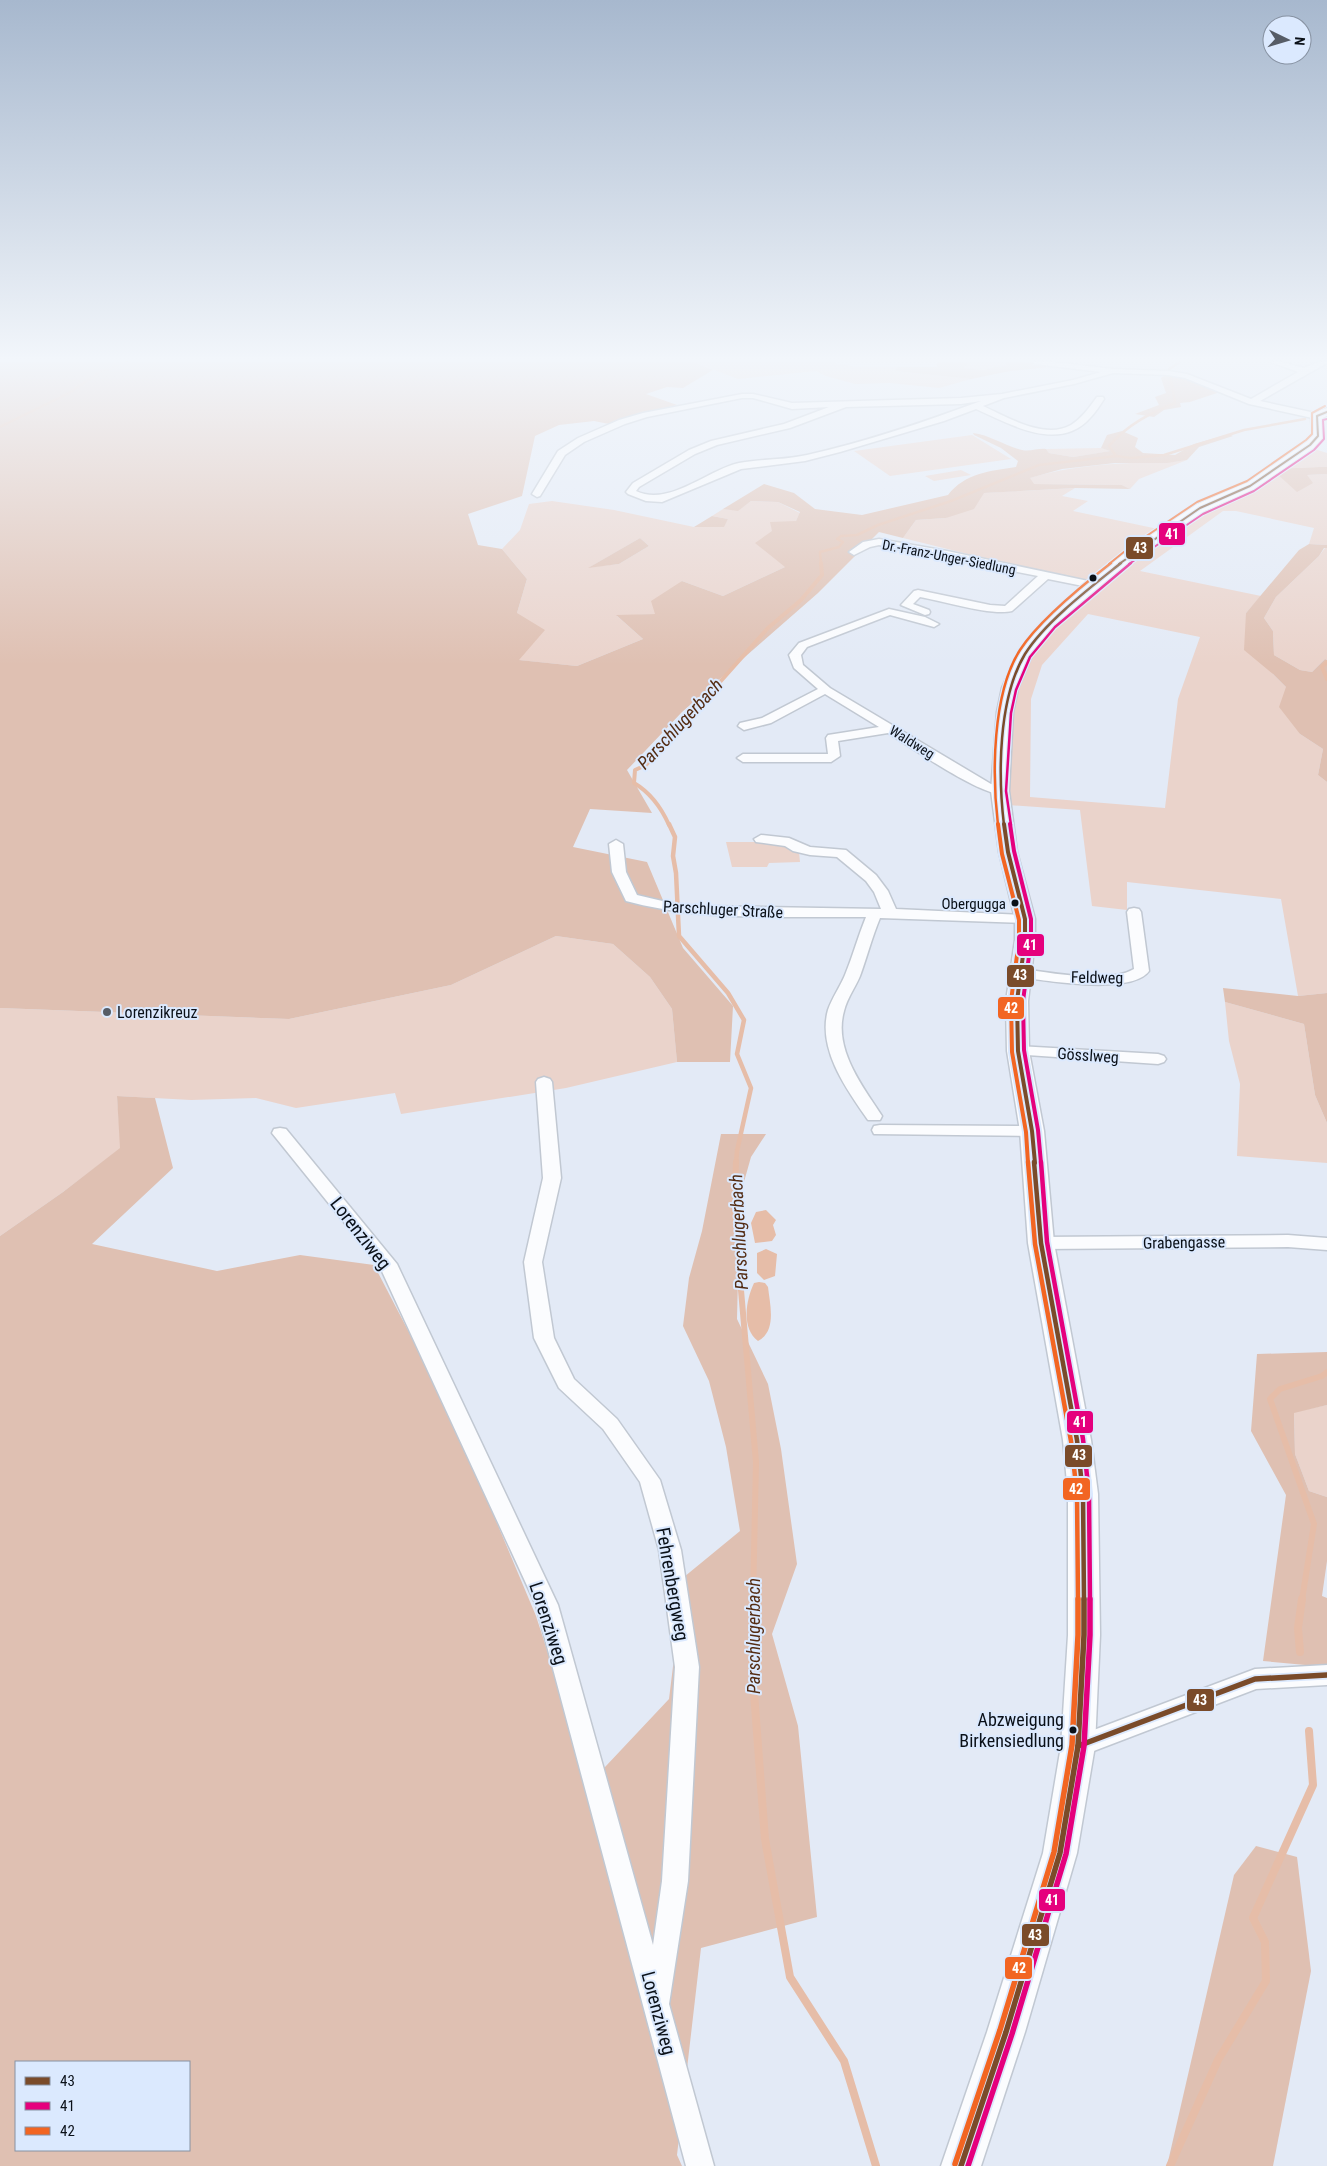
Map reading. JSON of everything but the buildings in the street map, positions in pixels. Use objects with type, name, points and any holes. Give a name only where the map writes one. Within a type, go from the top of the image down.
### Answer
[{"type":"main road","points":[[961,2166],[1006,2032],[1060,1852],[1078,1746],[1084,1635],[1084,1494],[1077,1440],[1041,1243],[1032,1133],[1018,1051],[1017,1000],[1025,940],[1025,919],[1008,852],[1000,791],[1005,712],[1010,688],[1024,654],[1051,623],[1093,585],[1134,552],[1181,520],[1200,508],[1250,486],[1284,463]]},
{"type":"street","points":[[537,494],[555,463]]},
{"type":"street","points":[[673,463],[636,485],[631,492],[637,496],[653,500],[662,499],[739,466],[763,463]]},
{"type":"street","name":"Dr.-Franz-Unger-Siedlung","points":[[854,552],[867,544],[879,542],[947,554],[1093,585]]},
{"type":"street","name":"Dr.-Franz-Unger-Siedlung","points":[[934,619],[910,608],[906,605],[907,602],[918,593],[990,608],[1008,609],[1046,576]]},
{"type":"street","name":"Waldweg","points":[[934,619],[889,612],[837,630],[803,645],[795,655],[795,660],[798,666],[826,690],[986,787],[1000,791]]},
{"type":"street","points":[[744,726],[768,721],[810,694],[826,690]]},
{"type":"street","points":[[743,758],[831,758],[834,756],[832,738],[891,729]]},
{"type":"street","points":[[761,839],[789,842],[798,848],[810,851],[841,853],[871,878],[880,891],[891,915]]},
{"type":"street","name":"Parschluger Straße","points":[[616,844],[619,872],[630,898],[651,905],[679,908],[1025,919]]},
{"type":"street","name":"Feldweg","points":[[1020,973],[1102,981],[1122,980],[1136,976],[1142,971],[1134,912]]},
{"type":"street","points":[[874,915],[866,932],[852,975],[835,1014],[840,1059],[859,1096],[877,1123],[1032,1133]]},
{"type":"street","name":"Gösslweg","points":[[1018,1051],[1158,1059]]},
{"type":"street","name":"Fehrenbergweg","points":[[544,1082],[552,1178],[533,1262],[544,1338],[566,1383],[610,1424],[650,1480],[670,1550],[687,1667],[674,1881],[657,2006]]},
{"type":"street","name":"Lorenziweg","points":[[280,1133],[388,1264],[444,1380],[547,1605],[700,2166]]},
{"type":"street","name":"Grabengasse","points":[[1041,1243],[1288,1241],[1327,1244]]},
{"type":"street","points":[[1078,1746],[1255,1679],[1327,1675]]},
{"type":"shaded area","points":[[0,463],[529,463],[522,496],[468,514],[478,545],[502,549],[527,579],[517,613],[545,630],[519,660],[577,666],[643,639],[616,615],[655,614],[651,601],[682,581],[723,596],[785,567],[755,543],[772,531],[770,522],[796,521],[800,512],[778,502],[751,501],[738,511],[723,509],[764,484],[794,493],[815,509],[862,515],[948,495],[962,482],[970,478],[979,474],[1016,467],[1017,463],[1114,463],[1062,469],[1030,478],[1034,484],[1122,485],[1130,489],[1075,488],[984,493],[974,509],[946,518],[916,520],[903,538],[879,532],[818,593],[682,712],[627,770],[652,813],[590,809],[573,847],[647,862],[683,948],[733,1006],[730,1062],[677,1062],[672,1009],[650,977],[613,944],[556,936],[451,985],[289,1019],[0,1008]]},
{"type":"shaded area","points":[[871,463],[982,463],[890,476]]},
{"type":"shaded area","points":[[1121,463],[1179,463],[1139,479],[1130,489],[1122,485],[1033,484],[1029,478],[1092,466]]},
{"type":"shaded area","points":[[1290,463],[1327,463],[1327,467],[1283,468]]},
{"type":"shaded area","points":[[1327,467],[1327,474],[1307,475],[1313,483],[1297,492],[1275,472],[1291,468]]},
{"type":"shaded area","points":[[961,470],[971,475],[934,481],[925,476]]},
{"type":"shaded area","points":[[1275,472],[1306,475],[1327,474],[1327,545],[1309,544],[1314,528],[1236,511],[1223,511],[1140,571],[1261,596],[1246,613],[1273,674],[1286,687],[1300,734],[1323,749],[1318,775],[1327,782],[1327,993],[1298,996],[1281,899],[1127,882],[1127,910],[1092,906],[1080,810],[1008,805],[1010,710],[1019,676],[1042,638],[1119,569],[1192,516]],"holes":[[[1088,614],[1200,637],[1178,699],[1165,808],[1030,797],[1031,699],[1042,665]]]},
{"type":"shaded area","points":[[1075,488],[1062,496],[1088,501],[1073,511],[1158,529],[1088,580],[992,560],[903,538],[916,520],[946,518],[983,493]]},
{"type":"shaded area","points":[[552,501],[614,510],[694,527],[723,527],[728,519],[712,516],[723,509],[738,510],[751,501],[778,502],[800,513],[796,521],[785,567],[723,596],[682,581],[655,614],[617,616],[643,639],[577,666],[518,660],[517,613],[527,579],[502,549],[520,530],[529,504]],"holes":[[[640,538],[649,546],[619,564],[590,567]]]},
{"type":"shaded area","points":[[712,516],[728,519],[724,527],[694,527]]},
{"type":"shaded area","points":[[640,538],[649,546],[619,564],[588,568]]},
{"type":"shaded area","points":[[1309,544],[1327,545],[1327,548],[1324,548],[1319,556],[1276,597],[1264,618],[1273,631],[1274,655],[1300,670],[1312,672],[1325,659],[1327,660],[1327,782],[1318,775],[1323,749],[1300,734],[1279,707],[1286,687],[1244,650],[1246,613],[1299,550]]},
{"type":"shaded area","points":[[1327,548],[1327,660],[1325,659],[1312,672],[1300,670],[1274,655],[1273,631],[1264,618],[1276,597]]},
{"type":"shaded area","points":[[726,842],[773,842],[799,852],[800,862],[769,863],[767,867],[732,867]]},
{"type":"shaded area","points":[[556,936],[613,944],[650,977],[672,1009],[677,1062],[566,1088],[401,1114],[395,1093],[296,1108],[256,1098],[191,1100],[117,1096],[121,1148],[0,1236],[0,1008],[289,1019],[451,985]]},
{"type":"shaded area","points":[[1223,988],[1298,996],[1327,993],[1327,1123],[1315,1095],[1304,1024],[1225,1002]]},
{"type":"shaded area","points":[[1225,1002],[1304,1024],[1315,1095],[1327,1123],[1327,1163],[1237,1156],[1240,1084],[1229,1041]]},
{"type":"shaded area","points":[[117,1096],[155,1098],[173,1168],[92,1244],[217,1271],[300,1255],[374,1265],[450,1411],[536,1616],[590,1783],[669,1699],[684,1577],[740,1531],[726,1447],[709,1381],[683,1326],[689,1278],[702,1231],[721,1134],[766,1134],[751,1157],[740,1196],[737,1319],[768,1384],[781,1449],[797,1564],[772,1634],[798,1726],[817,1917],[701,1948],[677,2155],[682,2166],[0,2166],[0,1236],[63,1192],[120,1148]]},
{"type":"shaded area","points":[[766,1210],[776,1220],[773,1225],[776,1235],[772,1241],[755,1243],[751,1223],[756,1212]]},
{"type":"shaded area","points":[[766,1249],[777,1254],[775,1276],[764,1280],[757,1273],[757,1253]]},
{"type":"shaded area","points":[[754,1283],[765,1283],[768,1287],[771,1317],[768,1331],[758,1341],[749,1329],[747,1305]]},
{"type":"shaded area","points":[[1327,1352],[1327,1405],[1294,1413],[1295,1454],[1309,1491],[1327,1497],[1327,1561],[1322,1596],[1327,1598],[1327,1667],[1263,1661],[1286,1495],[1251,1431],[1257,1354]]},
{"type":"shaded area","points":[[1327,1405],[1327,1497],[1309,1491],[1295,1454],[1294,1412]]},
{"type":"shaded area","points":[[1256,1846],[1297,1857],[1311,1971],[1273,2166],[1167,2166],[1234,1875]]},
{"type":"waterway","name":"Parschlugerbach","points":[[821,564],[820,552],[839,547],[843,542],[837,539],[841,536],[857,535],[878,525],[951,501],[1039,465],[1055,463]]},
{"type":"waterway","name":"Parschlugerbach","points":[[669,825],[655,801],[646,791],[634,783],[635,770],[646,765],[768,628],[801,600],[822,575],[821,563]]},
{"type":"waterway","points":[[1327,662],[1322,667],[1327,679]]},
{"type":"waterway","name":"Parschlugerbach","points":[[669,824],[675,837],[673,856],[676,873],[679,936],[728,993],[744,1020],[737,1054],[751,1088],[736,1163]]},
{"type":"waterway","name":"Parschlugerbach","points":[[736,1162],[734,1210],[756,1462],[753,1600]]},
{"type":"waterway","points":[[1302,1600],[1314,1524],[1270,1399],[1280,1389],[1322,1376],[1327,1372]]},
{"type":"waterway","name":"Parschlugerbach","points":[[753,1599],[752,1666],[765,1839],[790,1977],[844,2061],[876,2166]]},
{"type":"waterway","points":[[1300,1652],[1298,1628],[1302,1599]]},
{"type":"waterway","points":[[1170,2166],[1218,2060],[1266,1981],[1265,1942],[1253,1918],[1313,1785],[1309,1731]]},
{"type":"transit line","name":"42","points":[[955,2164],[1000,2030],[1054,1852],[1072,1745],[1078,1635],[1077,1494],[1071,1441],[1035,1244],[1026,1132],[1012,1052],[1011,1001],[1019,940],[1019,920],[1002,854],[994,792],[999,711],[1004,686],[1020,650],[1047,619],[1130,547],[1197,502],[1247,481],[1273,463]]},
{"type":"transit line","name":"43","points":[[961,2166],[1006,2032],[1060,1853],[1078,1746],[1084,1635],[1083,1494],[1077,1440],[1041,1243],[1032,1131],[1018,1051],[1017,1001],[1025,940],[1025,919],[1008,852],[1000,791],[1005,712],[1010,688],[1025,654],[1051,623],[1134,552],[1200,508],[1250,486],[1284,463]]},
{"type":"transit line","name":"41","points":[[968,2166],[1012,2034],[1066,1854],[1084,1746],[1090,1635],[1089,1494],[1083,1439],[1047,1242],[1038,1130],[1024,1050],[1023,1001],[1031,941],[1031,919],[1014,851],[1006,791],[1011,713],[1016,690],[1030,657],[1055,627],[1138,557],[1203,514],[1254,491],[1295,463]]},
{"type":"transit line","name":"43","points":[[1078,1746],[1255,1679],[1327,1675]]},
{"type":"place","name":"Obergugga","points":[[1015,903]]},
{"type":"place","name":"Lorenzikreuz","points":[[107,1012]]},
{"type":"place","name":"Abzweigung Birkensiedlung","points":[[1073,1730]]}]
